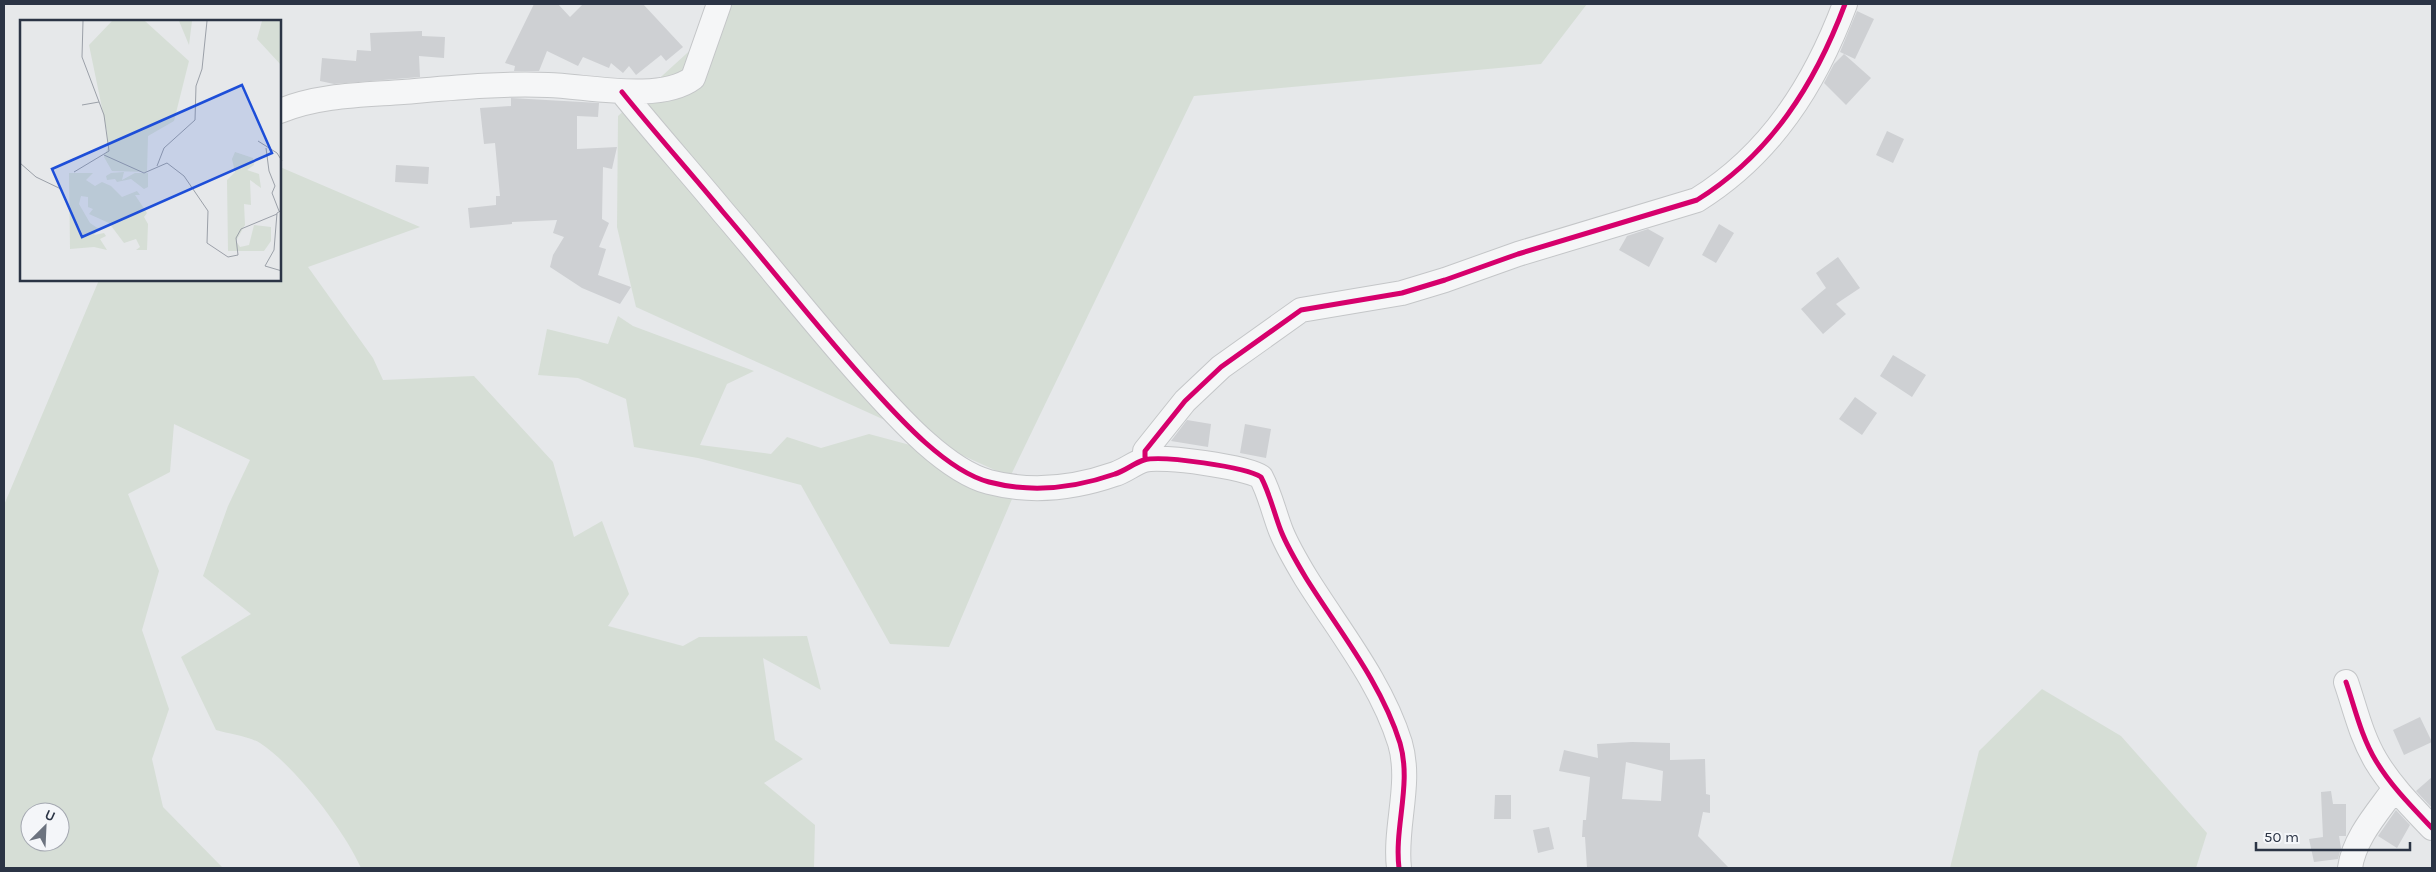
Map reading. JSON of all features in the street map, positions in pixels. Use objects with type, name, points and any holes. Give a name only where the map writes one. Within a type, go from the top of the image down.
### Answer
[{"type":"street","points":[[281,111],[324,98],[485,85],[547,85],[622,92],[683,86],[693,78],[719,4]]},
{"type":"street","points":[[1145,459],[1145,451],[1192,394],[1220,367],[1301,310],[1322,305],[1373,299],[1445,280],[1518,254],[1698,200],[1722,185],[1764,147],[1783,121],[1820,63],[1845,4]]},
{"type":"street","points":[[622,92],[827,338],[906,426],[971,474],[988,482],[1024,487],[1058,488],[1117,474],[1145,459],[1178,460],[1240,469],[1254,472],[1261,477],[1281,532],[1306,577],[1339,626],[1382,699],[1400,744],[1404,776],[1403,803],[1398,832],[1399,868]]},
{"type":"street","points":[[2346,682],[2362,733],[2376,760],[2395,788],[2432,828]]},
{"type":"street","points":[[2350,868],[2356,846],[2395,788]]},
{"type":"shaded area","points":[[718,4],[1587,4],[1541,64],[1194,96],[1010,477],[636,307],[617,227],[618,116],[708,34]]},
{"type":"shaded area","points":[[281,167],[420,227],[308,267],[373,358],[383,380],[474,376],[553,462],[574,537],[602,521],[629,594],[608,626],[683,646],[699,637],[807,636],[821,690],[763,658],[775,740],[803,759],[764,783],[815,825],[814,868],[361,868],[331,818],[303,783],[274,753],[255,741],[216,730],[181,657],[251,614],[203,576],[228,506],[250,460],[174,424],[170,472],[128,494],[159,571],[142,630],[169,709],[152,759],[163,807],[222,867],[4,868],[4,505],[99,281],[281,281]]},
{"type":"shaded area","points":[[618,316],[633,326],[754,371],[727,384],[700,445],[771,454],[787,437],[821,448],[869,434],[925,449],[1012,499],[949,647],[890,644],[801,485],[698,458],[634,447],[626,399],[578,378],[538,375],[547,329],[608,344]]},
{"type":"shaded area","points":[[2042,689],[2121,736],[2207,833],[2196,868],[1950,868],[1979,751]]},
{"type":"building","points":[[534,4],[558,4],[570,17],[583,4],[643,4],[683,47],[666,61],[661,55],[636,75],[629,66],[623,73],[611,63],[609,68],[583,57],[578,66],[547,51],[539,71],[514,71],[515,66],[505,63]]},
{"type":"building","points":[[1857,11],[1874,19],[1855,59],[1840,52]]},
{"type":"building","points":[[422,31],[422,36],[445,37],[444,58],[419,56],[420,77],[334,84],[320,81],[322,58],[356,61],[357,50],[371,51],[370,33]]},
{"type":"building","points":[[1844,54],[1871,78],[1846,105],[1824,83],[1834,64]]},
{"type":"building","points":[[511,98],[599,103],[598,117],[577,116],[577,149],[617,147],[612,169],[603,167],[602,219],[609,223],[599,247],[606,249],[598,275],[631,287],[620,304],[582,288],[550,267],[553,255],[564,237],[553,233],[557,220],[512,222],[512,224],[470,228],[468,208],[496,205],[496,196],[500,196],[495,143],[484,144],[480,108],[511,106]]},
{"type":"building","points":[[1887,131],[1904,139],[1893,163],[1876,155]]},
{"type":"building","points":[[396,165],[429,167],[428,184],[395,182]]},
{"type":"building","points":[[1719,224],[1734,233],[1716,263],[1702,255]]},
{"type":"building","points":[[1648,229],[1664,238],[1649,267],[1619,250],[1627,236]]},
{"type":"building","points":[[1838,257],[1860,288],[1836,304],[1846,314],[1823,334],[1801,309],[1826,288],[1816,273]]},
{"type":"building","points":[[1893,355],[1926,375],[1912,397],[1880,376]]},
{"type":"building","points":[[1855,397],[1877,413],[1862,435],[1839,419]]},
{"type":"building","points":[[1187,420],[1211,424],[1208,447],[1171,441]]},
{"type":"building","points":[[1245,424],[1271,429],[1266,458],[1240,453]]},
{"type":"building","points":[[2420,717],[2432,742],[2404,755],[2393,730]]},
{"type":"building","points":[[1632,742],[1670,743],[1670,760],[1705,759],[1706,794],[1710,795],[1710,813],[1703,812],[1698,836],[1729,868],[1587,868],[1585,837],[1582,837],[1583,820],[1586,820],[1590,777],[1559,771],[1564,750],[1598,758],[1597,744]],"holes":[[[1626,762],[1663,771],[1661,801],[1622,799]]]},
{"type":"building","points":[[2432,777],[2432,808],[2416,791]]},
{"type":"building","points":[[2331,791],[2333,804],[2346,804],[2346,836],[2339,836],[2341,848],[2338,859],[2314,862],[2309,839],[2323,837],[2321,792]]},
{"type":"building","points":[[1495,795],[1511,795],[1511,819],[1494,819]]},
{"type":"building","points":[[2396,810],[2410,825],[2397,848],[2378,836]]},
{"type":"building","points":[[1549,827],[1554,849],[1538,853],[1533,830]]},
{"type":"cycle path","points":[[1145,459],[1145,451],[1185,401],[1221,367],[1301,310],[1402,293],[1518,254],[1697,200],[1723,182],[1747,161],[1788,115],[1820,62],[1845,4]]},
{"type":"cycle path","points":[[622,92],[815,323],[883,400],[925,442],[957,467],[989,482],[1037,488],[1084,483],[1119,473],[1144,460],[1154,459],[1222,466],[1239,469],[1261,477],[1289,549],[1371,678],[1392,721],[1400,743],[1403,758],[1404,790],[1399,837],[1399,868]]},
{"type":"cycle path","points":[[2346,682],[2362,732],[2376,761],[2395,788],[2432,828]]}]
